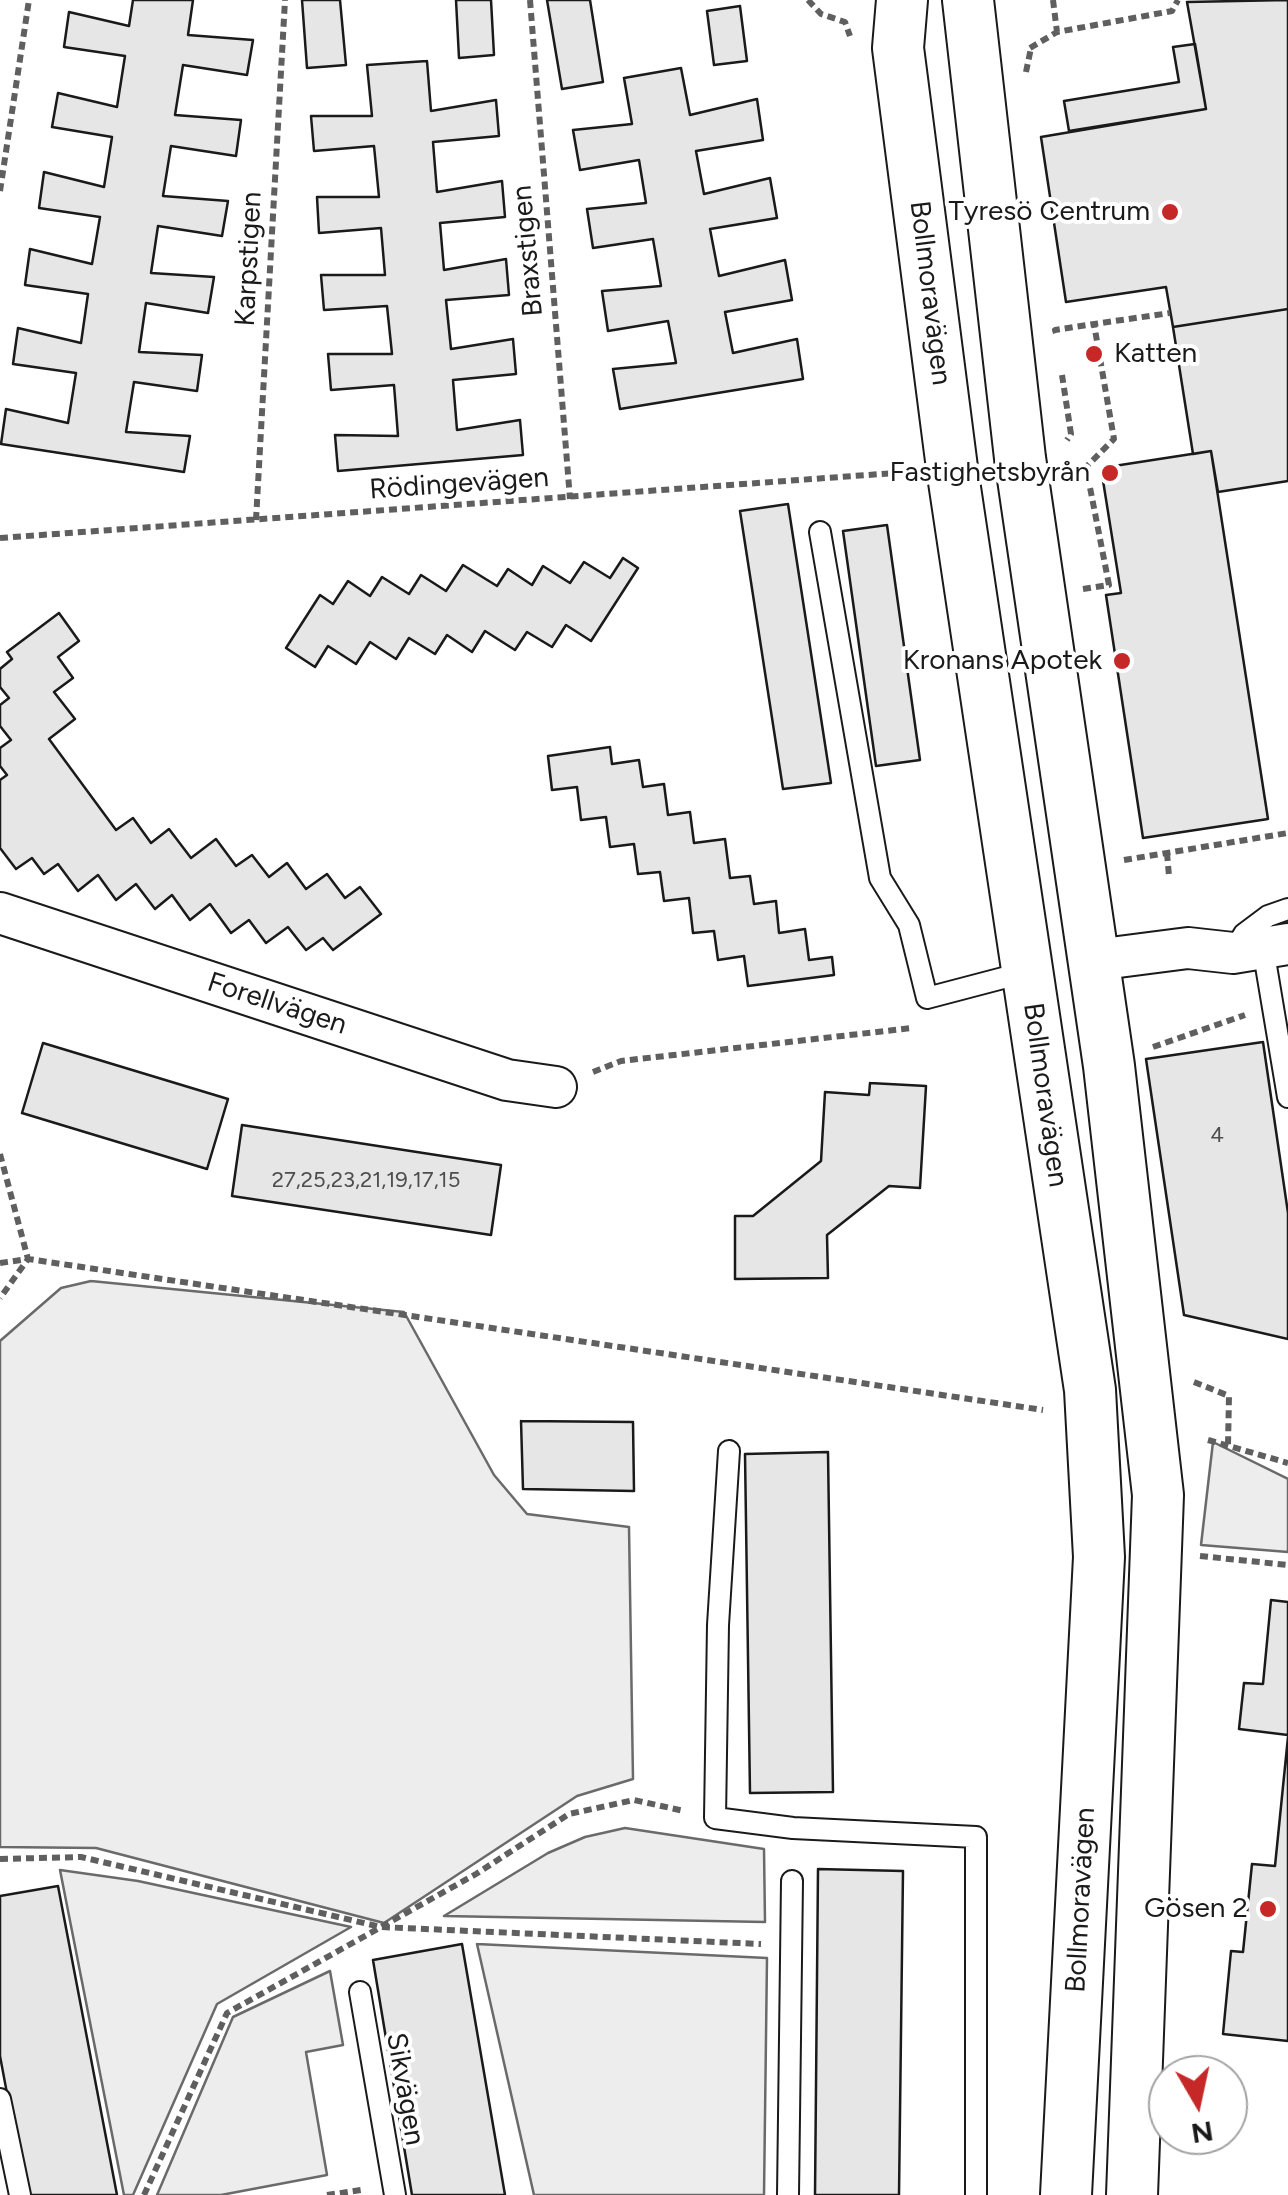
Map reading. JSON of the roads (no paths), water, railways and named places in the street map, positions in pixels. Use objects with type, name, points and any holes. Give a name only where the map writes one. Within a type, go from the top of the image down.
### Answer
[{"type":"street","name":"Bollmoravägen","points":[[902,0],[898,48],[952,468],[1090,1390],[1099,1556],[1066,2195]]},
{"type":"street","points":[[968,0],[1020,458],[1095,960],[1158,1495],[1132,2195]]},
{"type":"street","name":"Forellvägen","points":[[0,913],[506,1080],[556,1087]]},
{"type":"street","points":[[1026,972],[1188,948],[1261,948]]},
{"type":"lane","points":[[820,532],[880,878],[908,925],[927,998],[1026,972]]},
{"type":"lane","points":[[1288,909],[1268,916],[1244,934],[1261,948],[1288,1097]]},
{"type":"lane","points":[[728,1451],[718,1625],[716,1818],[793,1828],[976,1837],[976,2195]]},
{"type":"lane","points":[[788,2195],[792,1881]]},
{"type":"lane","name":"Sikvägen","points":[[360,1992],[396,2195]]},
{"type":"lane","points":[[0,2098],[20,2195]]},
{"type":"place","name":"Tyresö Centrum","points":[[1170,212]]},
{"type":"place","name":"Katten","points":[[1094,354]]},
{"type":"place","name":"Fastighetsbyrån","points":[[1110,473]]},
{"type":"place","name":"Kronans Apotek","points":[[1122,661]]},
{"type":"place","name":"Gösen 2","points":[[1268,1909]]}]
